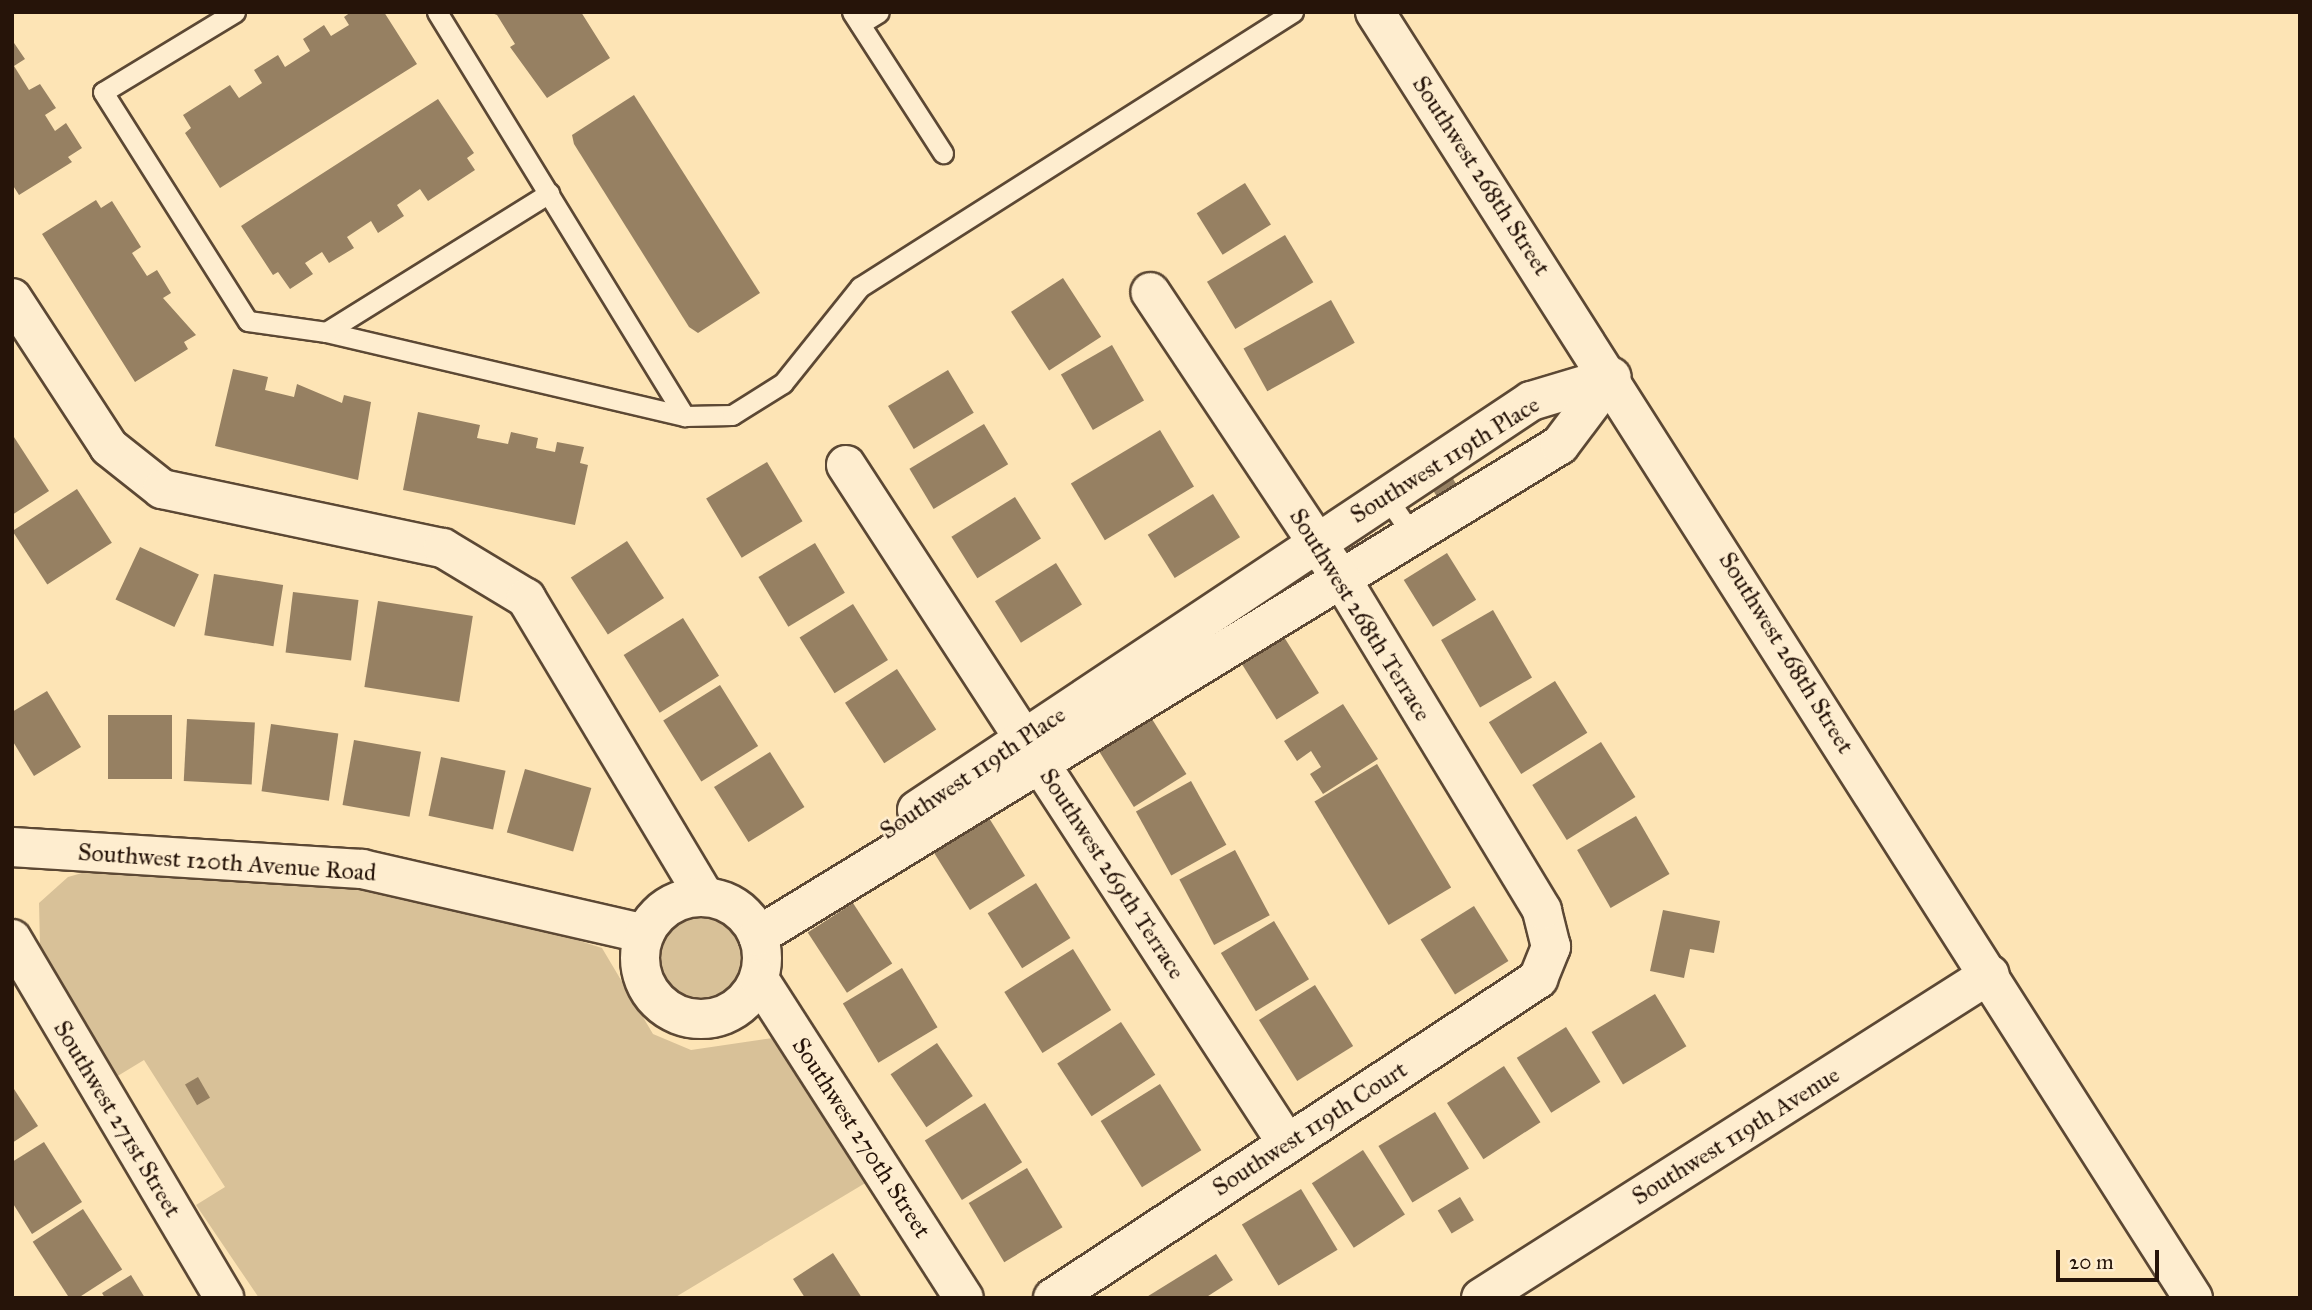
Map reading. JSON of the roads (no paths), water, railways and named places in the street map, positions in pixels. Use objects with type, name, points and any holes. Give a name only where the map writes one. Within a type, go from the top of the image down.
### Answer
[{"type":"street","name":"Southwest 268th Street","points":[[1375,12],[1611,377],[2193,1298]]},
{"type":"street","name":"Southwest 268th Terrace","points":[[1150,292],[1343,582],[1542,910],[1551,947]]},
{"type":"street","points":[[12,298],[109,447],[162,489],[443,548],[526,598],[705,897],[753,928],[759,979],[750,996],[718,1018],[679,1016],[662,1006],[642,973],[645,934],[668,906],[705,897]]},
{"type":"street","name":"Southwest 119th Place","points":[[753,928],[1031,751],[1317,542],[1531,401],[1611,377]]},
{"type":"street","name":"Southwest 119th Place","points":[[1031,751],[1343,582],[1415,539],[1560,445],[1611,377]]},
{"type":"street","name":"Southwest 269th Terrace","points":[[846,465],[1286,1142]]},
{"type":"street","name":"Southwest 120th Avenue Road","points":[[12,847],[362,869],[645,934]]},
{"type":"street","name":"Southwest 271st Street","points":[[12,939],[225,1298]]},
{"type":"street","name":"Southwest 119th Court","points":[[1053,1298],[1286,1142],[1538,979],[1551,947]]},
{"type":"street","name":"Southwest 119th Avenue","points":[[1481,1298],[1990,974]]},
{"type":"street","name":"Southwest 270th Street","points":[[759,979],[964,1298]]},
{"type":"lane","points":[[235,12],[103,92],[248,321],[326,332],[685,416],[733,415],[783,383],[860,287],[1293,12]]},
{"type":"lane","points":[[437,12],[550,192],[685,416]]},
{"type":"lane","points":[[879,12],[856,18],[943,153]]},
{"type":"lane","points":[[326,332],[550,192]]},
{"type":"lane","points":[[1386,496],[1415,539]]}]
